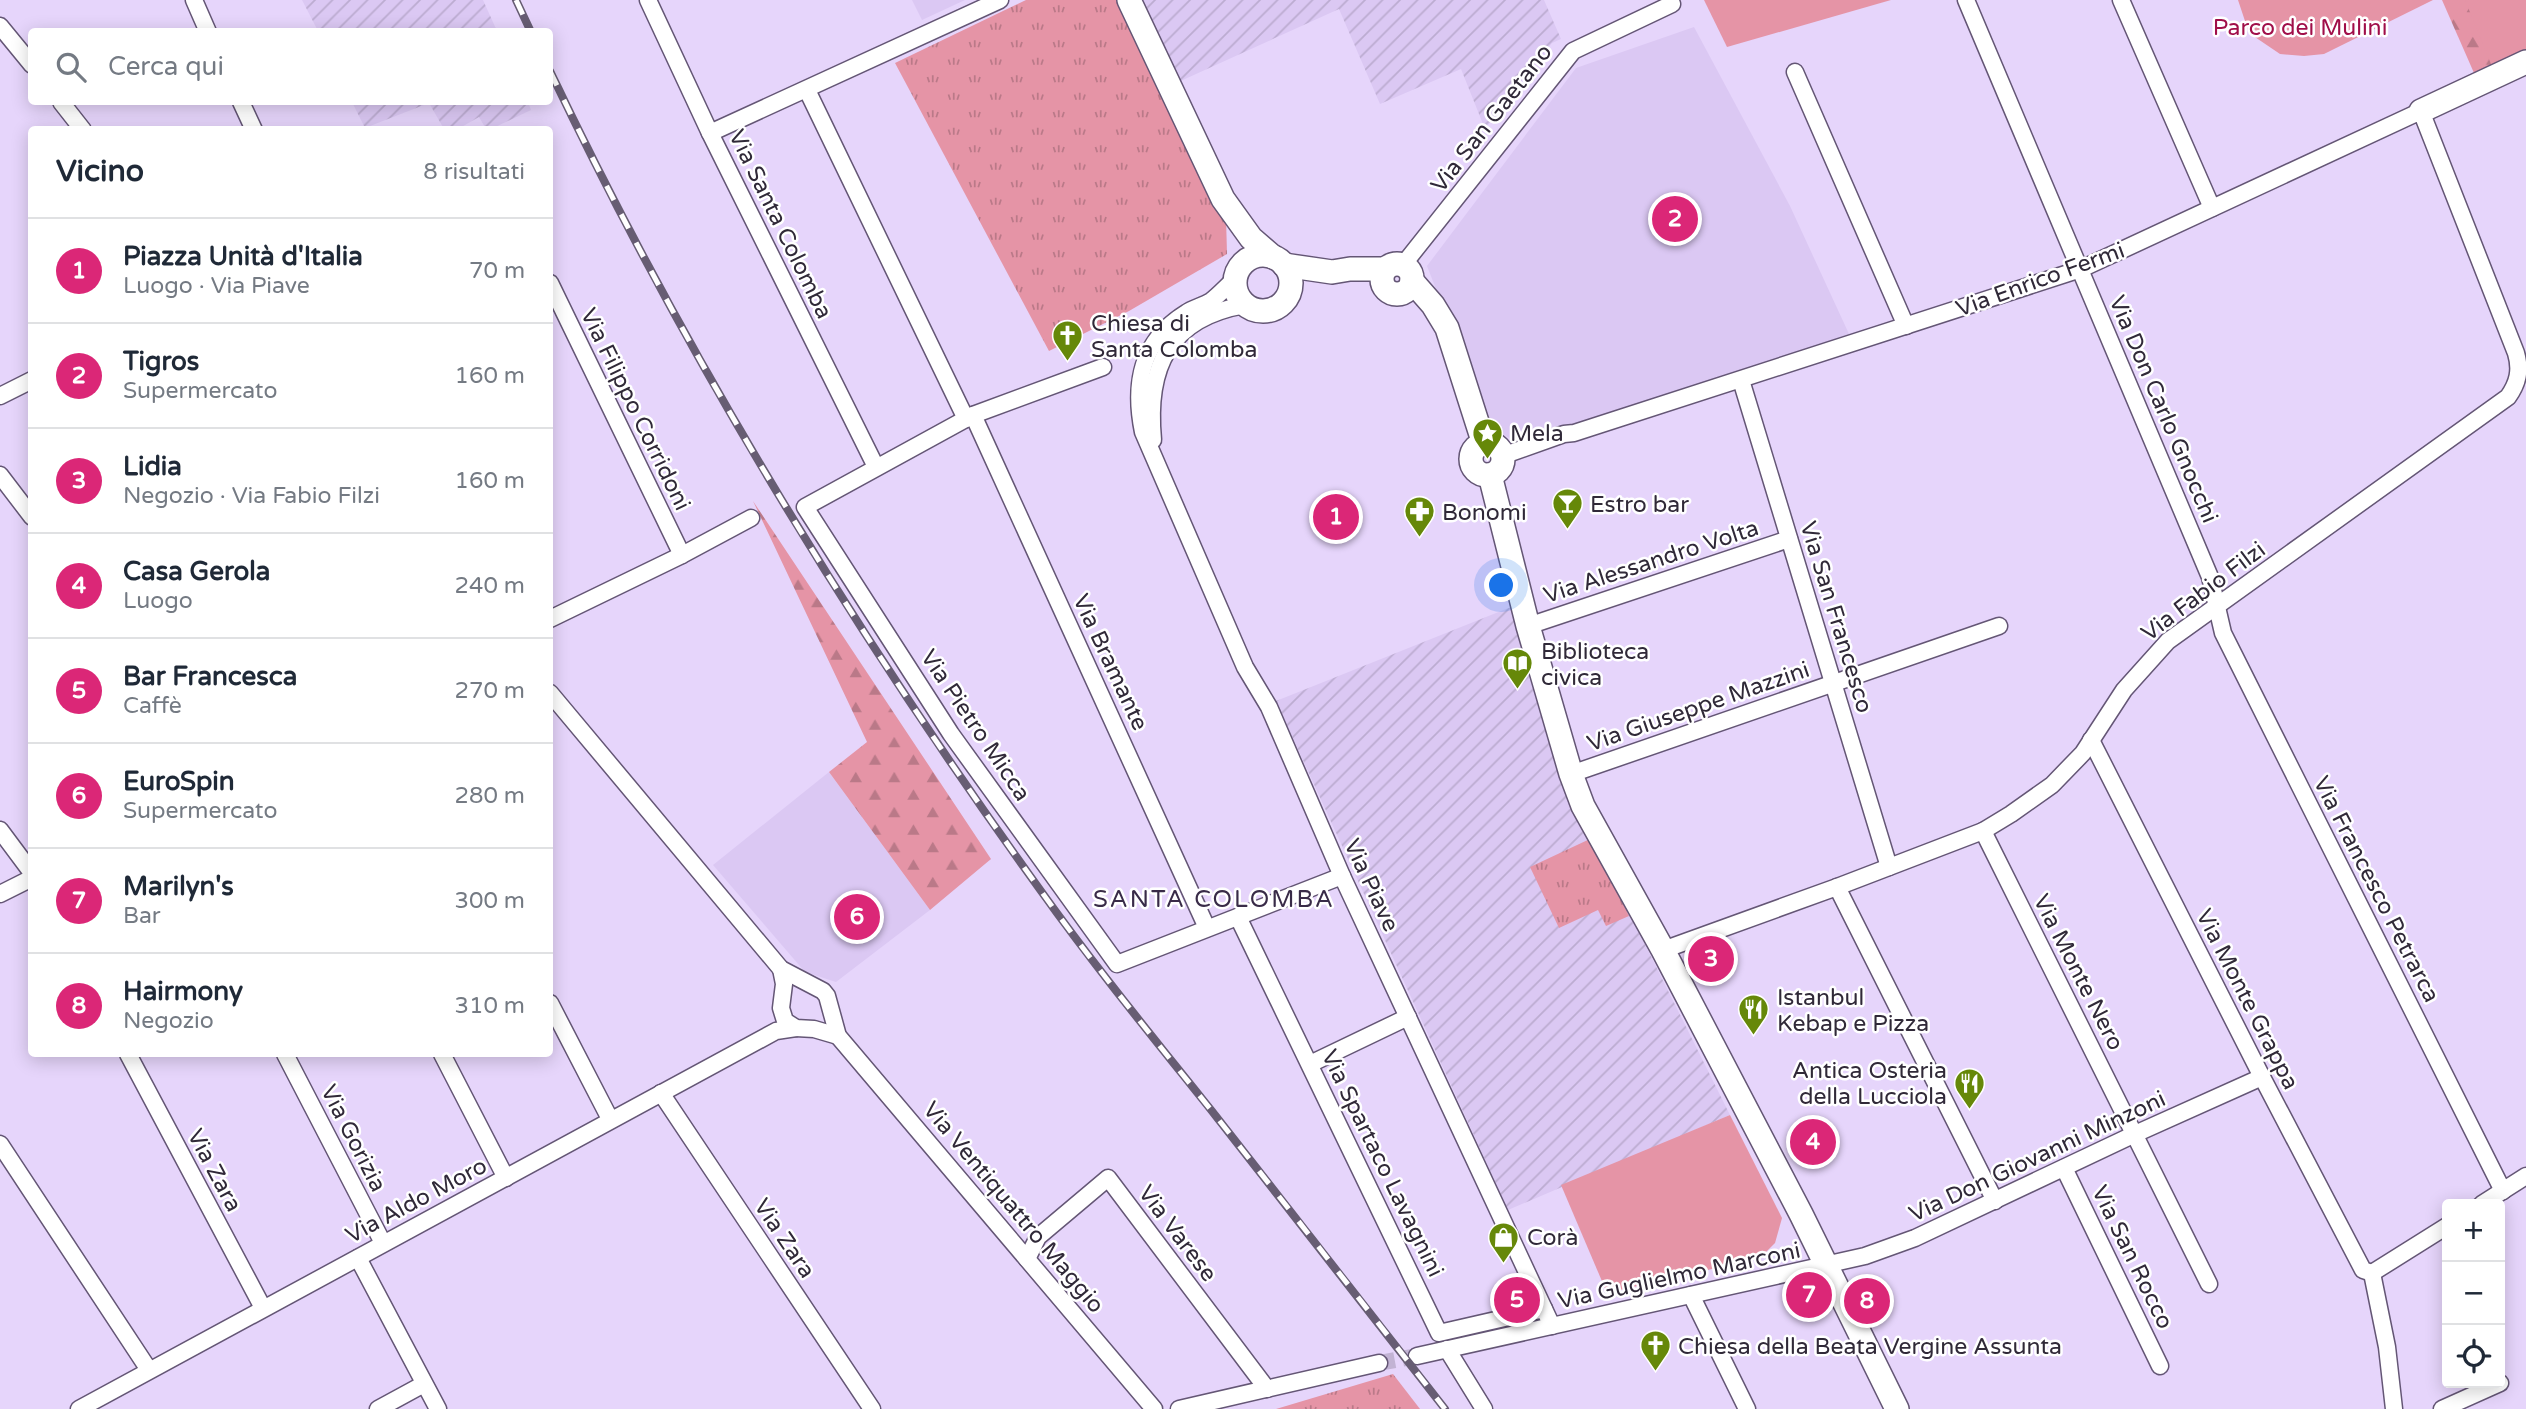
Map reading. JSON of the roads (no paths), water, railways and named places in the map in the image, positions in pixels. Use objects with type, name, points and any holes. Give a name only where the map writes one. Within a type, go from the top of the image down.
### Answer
[{"type":"street","points":[[194,0],[206,28]]},
{"type":"street","name":"Via Santa Colomba","points":[[648,0],[710,133],[876,467]]},
{"type":"street","points":[[710,133],[1000,0]]},
{"type":"street","points":[[1129,0],[1217,187],[1251,238],[1279,261],[1291,279],[1290,292],[1283,303],[1268,311],[1259,311],[1245,305],[1236,291],[1231,210]]},
{"type":"street","name":"Via Don Carlo Gnocchi","points":[[1966,0],[2210,578],[2216,605]]},
{"type":"street","points":[[2120,0],[2212,208]]},
{"type":"street","name":"Via San Gaetano","points":[[1396,279],[1573,51],[1672,4]]},
{"type":"street","points":[[0,26],[28,60]]},
{"type":"street","name":"Via Enrico Fermi","points":[[1492,458],[1535,445],[1544,446],[1574,433],[2079,270],[2526,62]]},
{"type":"street","points":[[1795,72],[1906,326]]},
{"type":"street","name":"Via Bramante","points":[[807,90],[969,417],[1207,929]]},
{"type":"street","points":[[63,105],[80,126]]},
{"type":"street","points":[[242,105],[252,126]]},
{"type":"street","name":"Via Fabio Filzi","points":[[1663,950],[1983,831],[2052,785],[2083,753],[2124,690],[2168,641],[2508,397],[2519,372],[2516,354],[2421,111]]},
{"type":"street","points":[[1237,274],[1251,258],[1266,255],[1279,261],[1332,272],[1396,279],[1433,305],[1447,328],[1492,458],[1528,626],[1571,774],[1583,806],[1663,950],[1828,1266],[1897,1409]]},
{"type":"street","points":[[1290,292],[1332,272]]},
{"type":"street","name":"Via Piave","points":[[1237,274],[1210,302],[1188,311],[1168,326],[1146,357],[1138,389],[1143,432],[1245,667],[1269,707],[1342,876],[1552,1326]]},
{"type":"street","name":"Via Filippo Corridoni","points":[[553,289],[682,555]]},
{"type":"street","name":"Via Piave","points":[[1154,460],[1152,412],[1160,362],[1181,333],[1196,321],[1219,310],[1245,305]]},
{"type":"street","points":[[876,467],[969,417],[1103,367]]},
{"type":"street","name":"Via San Francesco","points":[[1741,380],[1889,867]]},
{"type":"street","points":[[0,396],[28,382]]},
{"type":"street","name":"Via Pietro Micca","points":[[876,467],[805,507],[951,734],[1117,964],[1207,929]]},
{"type":"street","points":[[0,475],[28,512]]},
{"type":"street","points":[[553,618],[751,518]]},
{"type":"street","name":"Via Alessandro Volta","points":[[1528,626],[1789,539]]},
{"type":"street","name":"Via Francesco Petrarca","points":[[2216,605],[2223,633],[2503,1191]]},
{"type":"street","name":"Via Giuseppe Mazzini","points":[[1571,774],[1999,626]]},
{"type":"street","points":[[553,697],[781,969],[812,983]]},
{"type":"street","name":"Via Monte Grappa","points":[[2091,740],[2363,1270],[2372,1273]]},
{"type":"street","points":[[0,830],[28,869]]},
{"type":"street","name":"Via Monte Nero","points":[[1983,831],[2209,1284]]},
{"type":"street","points":[[1207,929],[1342,876]]},
{"type":"street","points":[[0,894],[28,877]]},
{"type":"street","points":[[1837,887],[1995,1201]]},
{"type":"street","name":"Via Spartaco Lavagnini","points":[[1238,916],[1439,1333],[1544,1309]]},
{"type":"street","points":[[776,1031],[782,1015],[784,984],[781,969]]},
{"type":"street","points":[[783,995],[799,983],[812,983]]},
{"type":"street","name":"Via Ventiquattro Maggio","points":[[812,983],[827,996],[838,1036],[1154,1409]]},
{"type":"street","points":[[553,1009],[610,1119]]},
{"type":"street","points":[[814,1029],[824,1021],[829,1009]]},
{"type":"street","points":[[782,1015],[796,1028],[814,1029],[838,1036]]},
{"type":"street","points":[[1310,1064],[1408,1017]]},
{"type":"street","name":"Via Aldo Moro","points":[[88,1407],[149,1370],[610,1119],[776,1031],[796,1028]]},
{"type":"street","name":"Via Zara","points":[[130,1057],[263,1308]]},
{"type":"street","name":"Via Gorizia","points":[[287,1057],[383,1243]]},
{"type":"street","points":[[444,1057],[506,1178]]},
{"type":"street","name":"Via Don Giovanni Minzoni","points":[[1828,1266],[1858,1259],[1915,1238],[2262,1077]]},
{"type":"street","name":"Via Zara","points":[[661,1093],[872,1409]]},
{"type":"street","points":[[0,1144],[149,1370]]},
{"type":"street","name":"Via San Rocco","points":[[2064,1168],[2160,1366]]},
{"type":"street","points":[[2490,1199],[2526,1176]]},
{"type":"street","name":"Via Varese","points":[[1027,1259],[1038,1237],[1108,1178],[1267,1389]]},
{"type":"street","points":[[2393,1409],[2387,1347],[2372,1273],[2442,1229]]},
{"type":"street","name":"Via Varese","points":[[1014,1243],[1038,1237]]},
{"type":"street","points":[[358,1258],[438,1409]]},
{"type":"street","name":"Via Guglielmo Marconi","points":[[1417,1356],[1828,1266]]},
{"type":"street","points":[[1691,1296],[1747,1409]]},
{"type":"street","points":[[1447,1349],[1485,1409]]},
{"type":"street","points":[[1179,1409],[1379,1363]]},
{"type":"street","points":[[378,1409],[424,1384]]},
{"type":"street","points":[[2442,1409],[2491,1388]]},
{"type":"tunnel","points":[[1379,1363],[1417,1356]]},
{"type":"railway","points":[[516,0],[529,28]]},
{"type":"railway","points":[[553,77],[658,284],[716,389],[840,594],[905,694],[1083,948],[1445,1409]]},
{"type":"place","name":"Tigros","points":[[1675,219]]},
{"type":"place","name":"Chiesa di Santa Colomba","points":[[1068,363]]},
{"type":"place","name":"Mela","points":[[1487,460]]},
{"type":"place","name":"Piazza Unità d'Italia","points":[[1336,517]]},
{"type":"place","name":"Estro bar","points":[[1567,531]]},
{"type":"place","name":"Bonomi","points":[[1419,539]]},
{"type":"place","name":"Biblioteca civica","points":[[1518,691]]},
{"type":"place","name":"EuroSpin","points":[[857,917]]},
{"type":"place","name":"Lidia","points":[[1711,959]]},
{"type":"place","name":"Istanbul Kebap e Pizza","points":[[1754,1037]]},
{"type":"place","name":"Antica Osteria della Lucciola","points":[[1970,1110]]},
{"type":"place","name":"Casa Gerola","points":[[1813,1142]]},
{"type":"place","name":"Corà","points":[[1504,1264]]},
{"type":"place","name":"Marilyn's","points":[[1809,1295]]},
{"type":"place","name":"Bar Francesca","points":[[1517,1300]]},
{"type":"place","name":"Hairmony","points":[[1867,1301]]},
{"type":"place","name":"Chiesa della Beata Vergine Assunta","points":[[1655,1373]]},
{"type":"district","name":"SANTA COLOMBA","points":[[1214,899]]},
{"type":"park label","name":"Parco dei Mulini","points":[[2300,27]]}]
